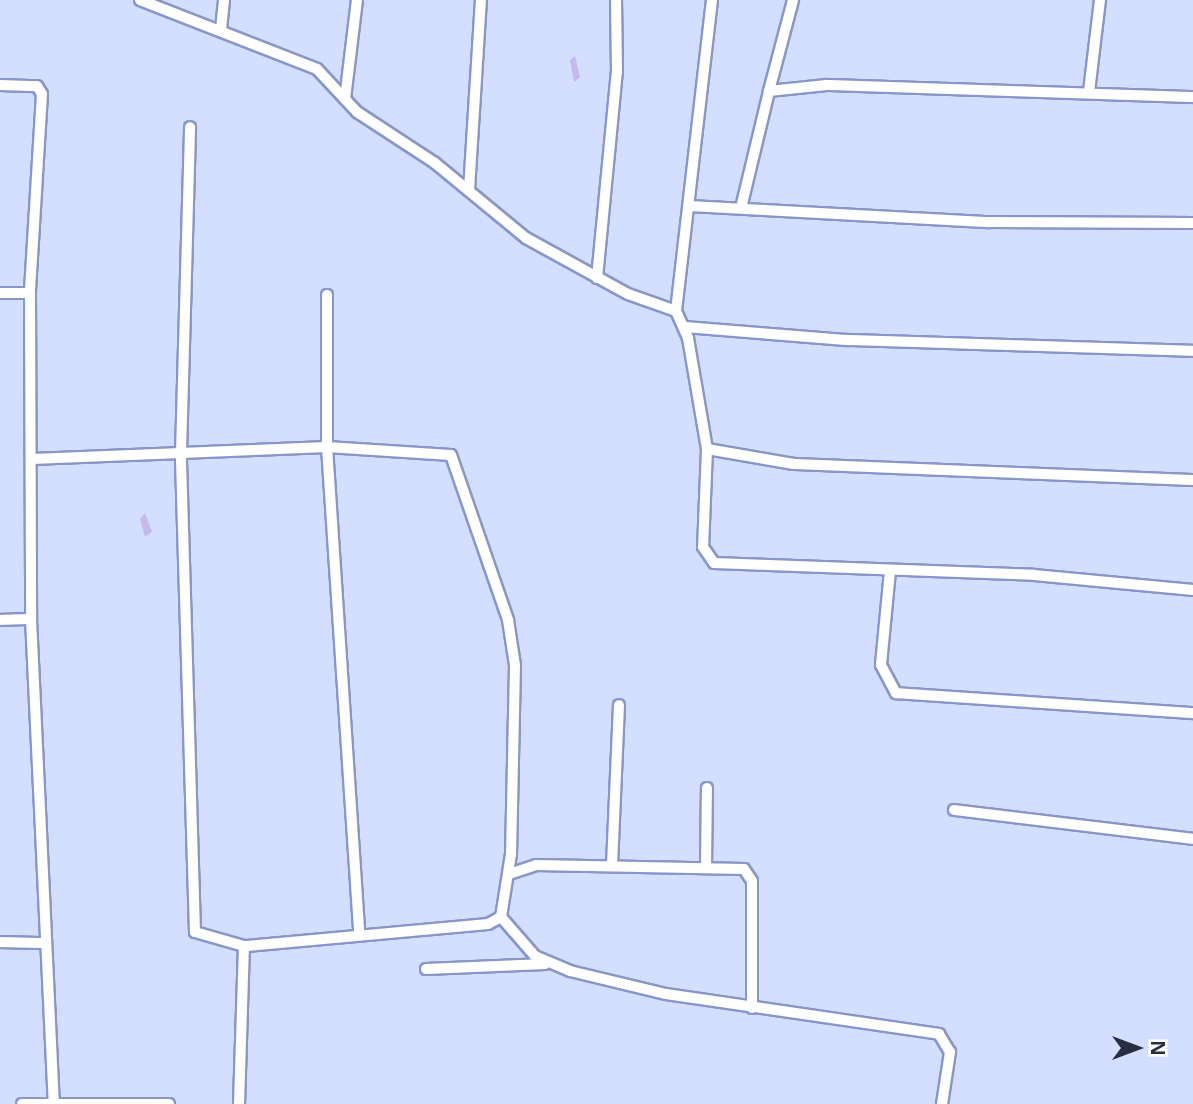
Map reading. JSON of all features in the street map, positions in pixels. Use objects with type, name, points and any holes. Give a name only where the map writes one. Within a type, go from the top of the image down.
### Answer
[{"type":"street","points":[[140,0],[221,29],[317,69],[345,99],[469,190],[526,238],[597,278],[676,311]]},
{"type":"street","points":[[221,29],[224,0]]},
{"type":"street","points":[[345,99],[357,0]]},
{"type":"street","points":[[469,190],[481,0]]},
{"type":"street","points":[[597,278],[617,71],[616,0]]},
{"type":"street","points":[[712,0],[676,311],[685,327],[707,449],[703,547],[708,559],[890,571],[1034,575],[1193,590]]},
{"type":"street","points":[[741,208],[793,0]]},
{"type":"street","points":[[1089,92],[1100,0]]},
{"type":"street","points":[[0,85],[37,86],[42,94],[30,293],[31,619],[54,1103]]},
{"type":"street","points":[[769,91],[827,85],[1193,97]]},
{"type":"street","points":[[32,459],[181,453],[327,447],[438,449],[454,460],[513,646],[509,874],[501,917],[488,925],[244,946],[207,940],[192,920],[190,597],[181,453],[190,127]]},
{"type":"street","points":[[690,206],[990,222],[1193,223]]},
{"type":"street","points":[[0,293],[30,293]]},
{"type":"street","points":[[327,295],[327,447],[359,934]]},
{"type":"street","points":[[685,327],[848,340],[1193,351]]},
{"type":"street","points":[[707,449],[794,464],[1193,480]]},
{"type":"street","points":[[890,571],[881,665],[896,693],[1193,713]]},
{"type":"street","points":[[0,620],[31,619]]},
{"type":"street","points":[[612,865],[619,705]]},
{"type":"street","points":[[706,866],[707,789]]},
{"type":"street","points":[[954,810],[1193,839]]},
{"type":"street","points":[[509,874],[524,866],[738,866],[751,875],[752,1008]]},
{"type":"street","points":[[501,917],[546,964]]},
{"type":"street","points":[[0,942],[45,943]]},
{"type":"street","points":[[239,1104],[244,946]]},
{"type":"street","points":[[426,969],[546,964],[752,1008],[939,1034],[950,1052],[942,1104]]},
{"type":"street","points":[[22,1104],[169,1104]]},
{"type":"building","points":[[575,56],[580,77],[574,82],[570,60]]},
{"type":"building","points":[[145,513],[152,532],[145,537],[140,519]]}]
